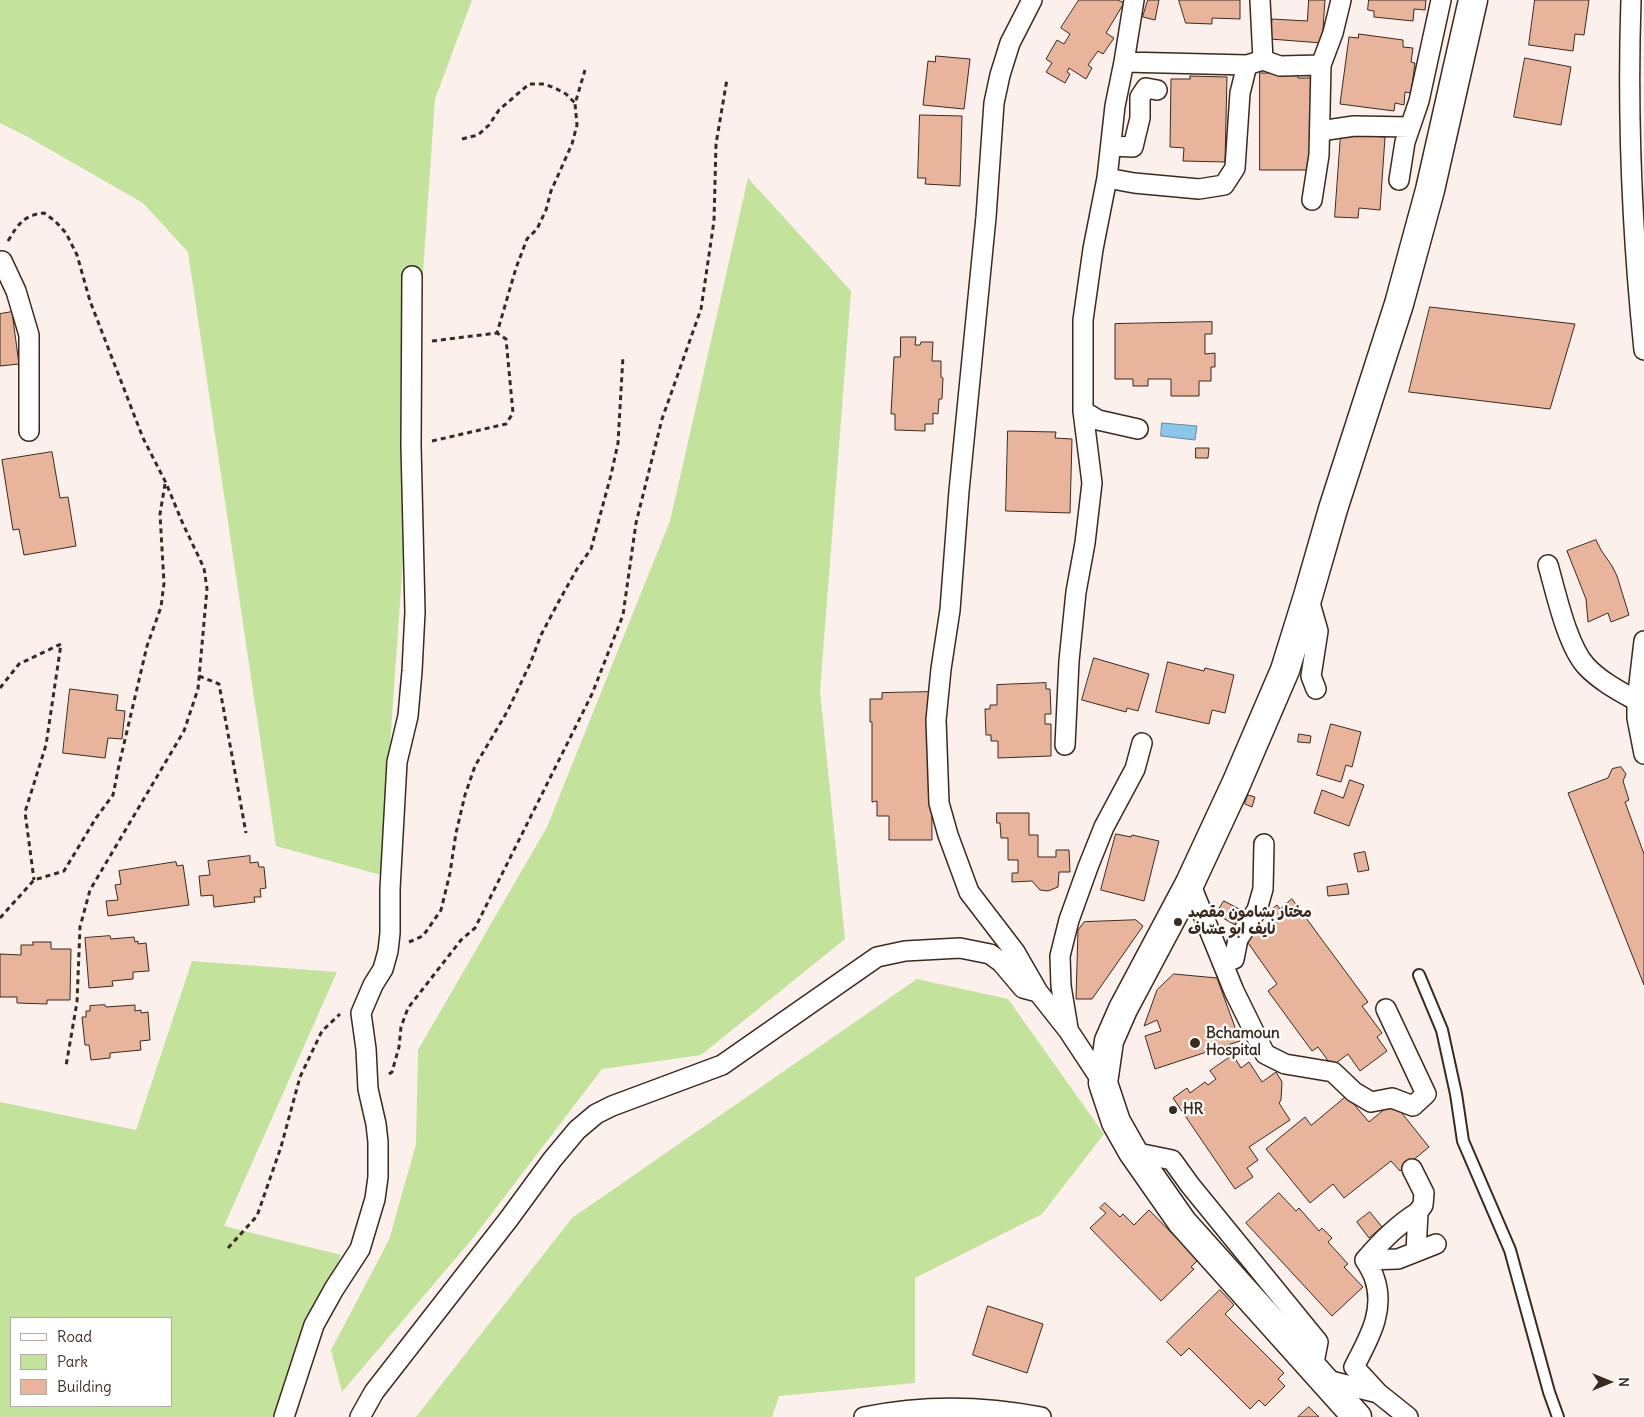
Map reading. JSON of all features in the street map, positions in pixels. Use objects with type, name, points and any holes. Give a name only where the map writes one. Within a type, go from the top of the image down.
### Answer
[{"type":"main road","points":[[1357,1417],[1182,1222],[1133,1152],[1116,1122],[1103,1083],[1109,1041],[1190,883],[1236,784],[1285,670],[1333,509],[1401,295],[1430,190],[1473,0]]},
{"type":"street","points":[[1032,0],[1010,43],[994,103],[986,216],[959,491],[950,610],[941,668],[936,720],[939,803],[948,836],[969,892],[1015,952],[1038,992],[1068,1030],[1103,1083]]},
{"type":"street","points":[[1065,745],[1069,661],[1076,592],[1085,543],[1092,483],[1083,411],[1083,320],[1093,249],[1107,178],[1115,106],[1134,0]]},
{"type":"street","points":[[1107,178],[1134,183],[1199,189],[1224,185],[1235,168],[1240,93],[1255,63],[1260,0]]},
{"type":"street","points":[[1312,200],[1319,155],[1321,65],[1333,33],[1341,0]]},
{"type":"street","points":[[1398,180],[1405,142],[1419,101],[1441,0]]},
{"type":"street","points":[[1631,0],[1629,54],[1630,151],[1636,266],[1644,350]]},
{"type":"street","points":[[1124,62],[1255,63],[1280,66],[1321,65]]},
{"type":"street","points":[[1111,146],[1133,147],[1140,118],[1140,97],[1146,88],[1157,90]]},
{"type":"street","points":[[1327,130],[1354,126],[1410,127]]},
{"type":"street","points":[[2,261],[16,291],[29,335],[29,430]]},
{"type":"street","points":[[284,1417],[314,1325],[334,1289],[360,1249],[375,1199],[378,1177],[378,1142],[368,1089],[366,1048],[361,1013],[382,969],[388,951],[396,762],[408,716],[411,693],[415,612],[411,446],[412,276]]},
{"type":"street","points":[[1083,411],[1098,420],[1138,429]]},
{"type":"street","points":[[1548,565],[1574,648],[1586,666],[1608,684],[1637,701]]},
{"type":"street","points":[[1308,596],[1318,631],[1312,676],[1316,689]]},
{"type":"street","points":[[1644,641],[1637,701],[1637,718],[1644,754]]},
{"type":"street","points":[[1068,1030],[1061,986],[1060,956],[1069,920],[1104,827],[1135,769],[1142,743]]},
{"type":"street","points":[[1222,962],[1234,959],[1238,939],[1257,910],[1263,889],[1264,844]]},
{"type":"street","points":[[1190,883],[1222,962],[1265,1054],[1285,1064],[1333,1072],[1354,1092],[1370,1102],[1392,1098],[1413,1106],[1426,1094],[1386,1009]]},
{"type":"street","points":[[360,1417],[374,1392],[508,1220],[552,1160],[577,1130],[596,1114],[651,1090],[722,1065],[876,958],[905,951],[960,948],[973,950],[990,954],[1001,962],[1023,988],[1038,992]]},
{"type":"street","points":[[1365,1260],[1382,1240],[1418,1212],[1423,1205],[1424,1193],[1412,1169]]},
{"type":"street","points":[[1416,1252],[1418,1212]]},
{"type":"street","points":[[1365,1260],[1398,1259],[1436,1244]]},
{"type":"street","points":[[1365,1260],[1374,1277],[1378,1296],[1376,1320],[1354,1366],[1378,1393],[1408,1417]]},
{"type":"street","points":[[1322,1378],[1378,1393]]},
{"type":"street","points":[[1322,1378],[1340,1417]]},
{"type":"street","points":[[864,1417],[889,1412],[940,1409],[1010,1411],[1041,1417]]},
{"type":"lane","points":[[1419,975],[1442,1030],[1456,1094],[1462,1141],[1510,1250],[1549,1392],[1558,1417]]},
{"type":"path","points":[[497,332],[516,268],[528,239],[537,229],[546,210],[551,191],[572,144],[577,125],[575,104],[585,70]]},
{"type":"path","points":[[368,1089],[392,1072],[408,1008],[461,940],[475,928],[592,694],[623,615],[636,523],[662,420],[701,309],[714,221],[716,144],[727,79]]},
{"type":"path","points":[[462,139],[478,135],[499,110],[529,84],[544,84],[555,88],[566,94],[575,104]]},
{"type":"path","points":[[2,261],[8,240],[20,222],[35,214],[44,213],[66,233],[77,255],[90,301],[142,438],[166,483],[204,568],[207,589],[198,689],[184,731],[90,890],[80,928],[77,1002],[66,1066]]},
{"type":"path","points":[[411,344],[497,332],[506,339],[514,413],[506,424],[411,446]]},
{"type":"path","points":[[388,951],[423,936],[441,910],[450,873],[456,833],[465,795],[475,766],[507,712],[530,664],[541,635],[559,601],[591,549],[618,443],[623,356]]},
{"type":"path","points":[[0,918],[34,880],[64,872],[96,818],[113,795],[147,646],[161,607],[164,583],[160,514],[166,483]]},
{"type":"path","points":[[0,688],[20,664],[61,644],[46,745],[25,812],[34,880]]},
{"type":"path","points":[[199,676],[219,684],[246,833]]},
{"type":"path","points":[[228,1248],[257,1216],[282,1148],[300,1077],[322,1031],[345,1010],[361,1013]]},
{"type":"green space","points":[[0,0],[472,0],[435,99],[381,875],[276,846],[188,252],[143,203],[0,123]]},
{"type":"green space","points":[[748,178],[851,291],[820,691],[845,939],[701,1055],[602,1069],[473,1238],[342,1392],[331,1350],[389,1240],[416,1144],[418,1050],[547,827],[670,521]]},
{"type":"green space","points":[[192,961],[337,972],[224,1226],[341,1255],[278,1417],[0,1417],[0,1102],[136,1130]]},
{"type":"green space","points":[[917,979],[1008,999],[1104,1134],[1042,1214],[915,1278],[915,1383],[779,1396],[772,1417],[416,1417],[572,1218]]},
{"type":"water","points":[[1162,423],[1197,426],[1195,440],[1161,436]]},
{"type":"building","points":[[1079,0],[1118,0],[1124,3],[1106,33],[1114,38],[1103,54],[1098,51],[1088,65],[1092,68],[1086,79],[1069,68],[1067,72],[1070,74],[1065,83],[1046,72],[1052,63],[1046,59],[1057,40],[1064,44],[1070,34],[1061,28]]},
{"type":"building","points":[[1148,0],[1159,0],[1155,20],[1143,17]]},
{"type":"building","points":[[1179,0],[1240,0],[1240,19],[1212,18],[1212,24],[1186,23]]},
{"type":"building","points":[[1309,0],[1325,0],[1322,43],[1270,39],[1272,19],[1307,21]]},
{"type":"building","points":[[1369,0],[1426,0],[1425,10],[1414,9],[1413,21],[1374,17],[1374,11],[1368,10]]},
{"type":"building","points":[[1535,0],[1589,0],[1584,35],[1575,34],[1573,51],[1529,45]]},
{"type":"building","points":[[1359,34],[1403,40],[1403,47],[1413,48],[1411,62],[1415,63],[1411,93],[1405,92],[1404,105],[1395,103],[1394,111],[1340,104],[1349,37],[1358,38]]},
{"type":"building","points":[[936,56],[970,59],[964,109],[923,105],[928,61],[935,62]]},
{"type":"building","points":[[1525,58],[1571,67],[1561,125],[1514,117]]},
{"type":"building","points":[[1260,73],[1298,73],[1298,78],[1311,78],[1311,170],[1260,170]]},
{"type":"building","points":[[1190,76],[1227,77],[1225,162],[1183,161],[1184,148],[1170,147],[1171,79],[1190,79]]},
{"type":"building","points":[[920,115],[962,116],[960,186],[925,184],[926,178],[918,178]]},
{"type":"building","points":[[1341,134],[1385,137],[1380,210],[1359,208],[1358,218],[1335,217]]},
{"type":"building","points":[[1430,307],[1575,324],[1550,409],[1409,392]]},
{"type":"building","points":[[12,312],[19,364],[0,366],[0,314]]},
{"type":"building","points":[[1212,322],[1212,334],[1205,334],[1205,354],[1215,353],[1215,367],[1211,367],[1211,381],[1199,381],[1199,396],[1171,396],[1171,379],[1148,379],[1148,386],[1133,386],[1133,379],[1115,379],[1115,324]]},
{"type":"building","points":[[901,337],[916,337],[915,345],[920,345],[921,342],[933,342],[932,361],[941,361],[941,377],[943,378],[942,399],[939,399],[938,414],[933,413],[933,424],[925,424],[925,431],[895,430],[895,414],[891,414],[894,357],[900,357]]},
{"type":"building","points":[[1008,431],[1056,432],[1055,438],[1072,439],[1070,513],[1006,511]]},
{"type":"building","points":[[1196,448],[1209,448],[1208,458],[1196,458]]},
{"type":"building","points":[[52,452],[60,498],[68,497],[76,546],[24,555],[19,529],[13,530],[2,460]]},
{"type":"building","points":[[1596,540],[1617,576],[1629,615],[1611,622],[1608,613],[1588,622],[1586,599],[1567,551]]},
{"type":"building","points":[[1094,658],[1149,674],[1138,711],[1127,708],[1126,712],[1082,700]]},
{"type":"building","points":[[1168,662],[1204,671],[1205,668],[1234,675],[1225,713],[1212,710],[1209,724],[1156,712]]},
{"type":"building","points":[[1046,683],[1046,689],[1050,689],[1051,714],[1045,714],[1045,724],[1051,724],[1051,756],[998,758],[998,741],[991,741],[991,735],[986,735],[985,709],[990,709],[990,705],[997,705],[997,685]]},
{"type":"building","points":[[70,689],[118,695],[116,710],[125,711],[122,739],[108,738],[105,758],[63,753]]},
{"type":"building","points":[[931,692],[932,840],[889,840],[889,816],[877,816],[877,801],[872,802],[872,722],[870,722],[870,699],[882,699],[882,693]]},
{"type":"building","points":[[1331,724],[1361,732],[1352,767],[1346,765],[1341,782],[1317,775]]},
{"type":"building","points":[[1299,734],[1311,736],[1310,743],[1298,742]]},
{"type":"building","points":[[1621,767],[1626,774],[1623,781],[1629,800],[1625,802],[1644,854],[1644,985],[1568,793],[1608,778],[1612,769]]},
{"type":"building","points":[[1350,780],[1364,785],[1349,826],[1314,813],[1322,790],[1343,798]]},
{"type":"building","points":[[1248,795],[1255,797],[1252,807],[1245,804]]},
{"type":"building","points":[[997,813],[1029,813],[1029,835],[1038,835],[1038,857],[1056,857],[1056,850],[1069,850],[1070,872],[1059,872],[1058,887],[1048,891],[1040,890],[1032,881],[1012,882],[1012,873],[1018,873],[1018,860],[1008,860],[1008,838],[1001,838],[1000,823],[997,823]]},
{"type":"building","points":[[1116,834],[1131,837],[1132,835],[1159,841],[1144,901],[1101,890]]},
{"type":"building","points":[[1365,852],[1369,870],[1358,872],[1354,854]]},
{"type":"building","points":[[250,856],[250,863],[258,862],[259,867],[264,867],[266,888],[260,889],[261,897],[254,897],[255,902],[214,907],[213,895],[201,896],[199,876],[210,875],[208,861]]},
{"type":"building","points":[[176,862],[177,866],[183,865],[189,905],[108,916],[106,901],[118,900],[115,885],[121,884],[119,871]]},
{"type":"building","points":[[1347,884],[1349,894],[1328,896],[1327,887]]},
{"type":"building","points":[[1292,899],[1368,1002],[1362,1006],[1382,1033],[1377,1037],[1387,1051],[1360,1071],[1348,1054],[1332,1066],[1318,1047],[1312,1051],[1268,991],[1277,984],[1246,940],[1272,920],[1267,913],[1277,905],[1280,909]]},
{"type":"building","points":[[1224,901],[1243,911],[1235,925],[1216,914]]},
{"type":"building","points":[[1136,920],[1143,926],[1092,999],[1076,999],[1078,930],[1084,922]]},
{"type":"building","points":[[110,936],[111,939],[134,937],[135,942],[138,941],[138,944],[146,943],[149,971],[133,972],[133,979],[112,981],[113,986],[89,988],[85,938]]},
{"type":"building","points":[[33,942],[51,942],[51,949],[71,949],[70,1000],[47,1000],[47,1004],[17,1003],[17,997],[0,997],[0,954],[21,955],[21,945],[33,945]]},
{"type":"building","points":[[1174,974],[1217,978],[1240,1041],[1155,1069],[1145,1036],[1161,1031],[1157,1020],[1144,1026],[1157,990]]},
{"type":"building","points":[[105,1005],[106,1007],[135,1005],[135,1011],[141,1010],[141,1013],[148,1012],[150,1040],[140,1041],[141,1050],[110,1053],[110,1058],[91,1060],[89,1045],[85,1045],[82,1017],[86,1017],[86,1011],[90,1011],[90,1006]]},
{"type":"building","points":[[1233,1055],[1241,1068],[1249,1062],[1262,1082],[1276,1072],[1282,1082],[1281,1100],[1279,1103],[1290,1120],[1249,1147],[1258,1160],[1247,1168],[1253,1177],[1235,1189],[1173,1098],[1187,1088],[1190,1093],[1205,1082],[1208,1085],[1216,1079],[1210,1071]]},
{"type":"building","points":[[1347,1096],[1369,1122],[1393,1102],[1429,1147],[1400,1171],[1391,1161],[1344,1198],[1333,1184],[1310,1203],[1266,1149],[1305,1117],[1311,1125]]},
{"type":"building","points":[[1279,1193],[1296,1211],[1299,1208],[1319,1231],[1322,1228],[1332,1238],[1328,1242],[1348,1264],[1344,1267],[1363,1287],[1332,1316],[1246,1223]]},
{"type":"building","points":[[1105,1203],[1120,1217],[1123,1214],[1134,1225],[1149,1210],[1198,1260],[1191,1267],[1194,1269],[1161,1301],[1090,1228],[1106,1213],[1100,1208]]},
{"type":"building","points":[[1370,1212],[1382,1227],[1369,1238],[1357,1222]]},
{"type":"building","points":[[1220,1290],[1234,1305],[1225,1314],[1284,1373],[1278,1379],[1285,1386],[1265,1406],[1259,1400],[1250,1409],[1189,1348],[1181,1356],[1167,1342]]},
{"type":"building","points":[[988,1306],[1043,1324],[1027,1373],[973,1355]]},
{"type":"building","points":[[1309,1407],[1319,1417],[1298,1417]]},
{"type":"place","name":"مختار بشامون مقصد نايف ابو عسّاف","points":[[1178,922]]},
{"type":"place","name":"Bchamoun Hospital","points":[[1195,1043]]},
{"type":"place","name":"HR","points":[[1173,1110]]}]
